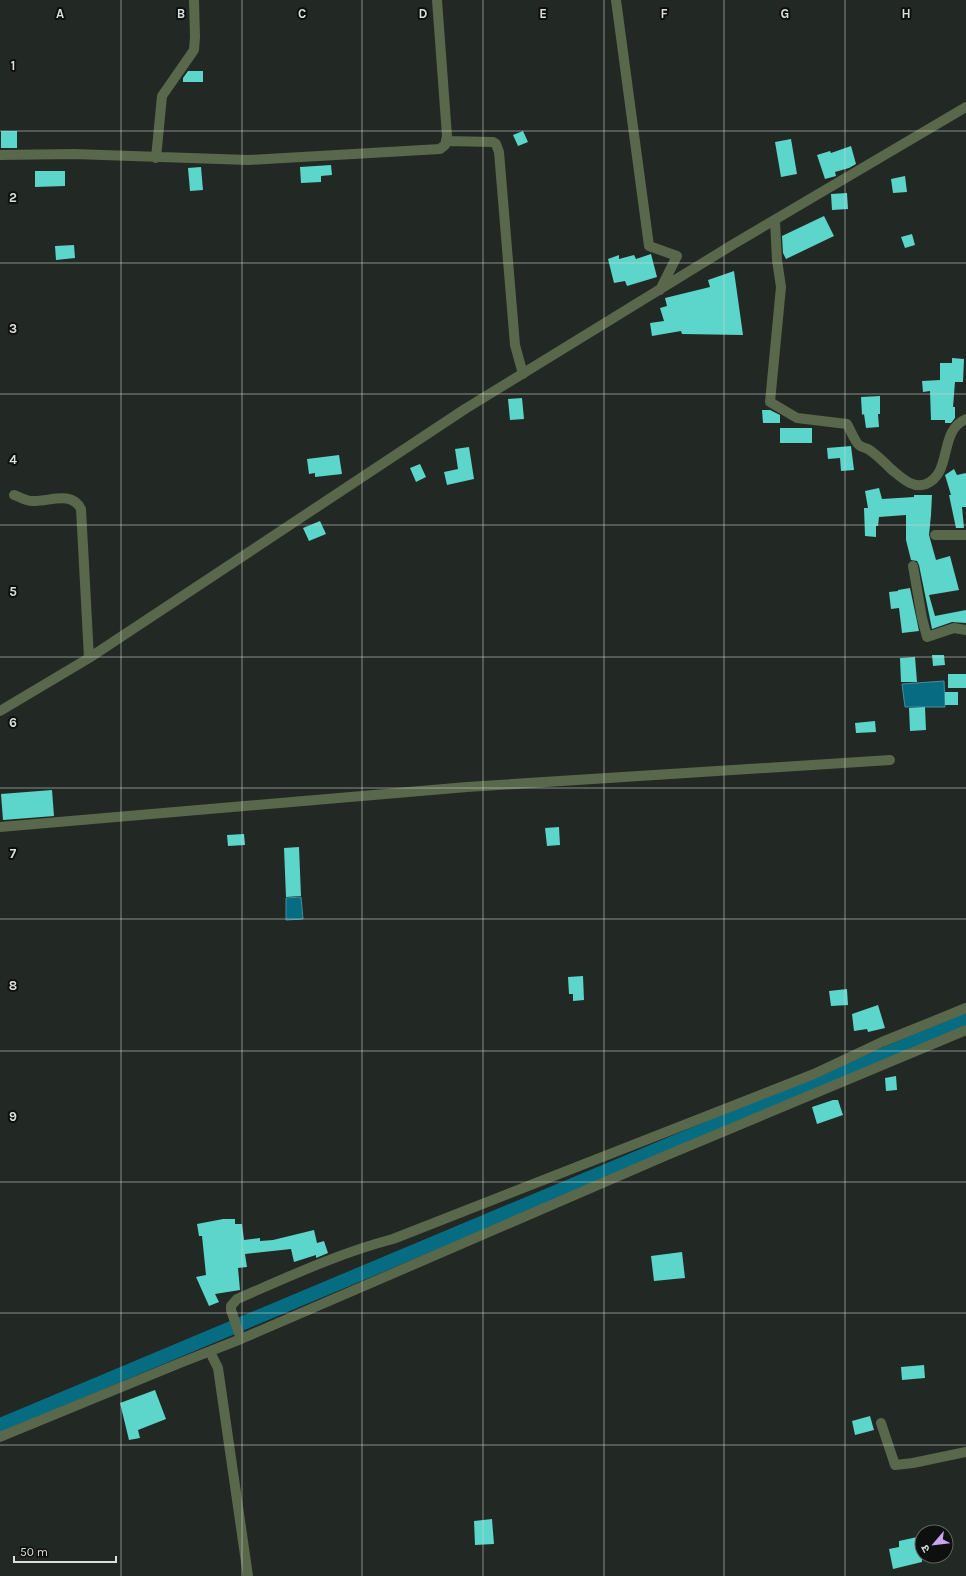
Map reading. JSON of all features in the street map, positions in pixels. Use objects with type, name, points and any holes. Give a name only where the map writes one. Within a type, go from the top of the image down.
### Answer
[{"type":"street","points":[[156,158],[162,96],[194,50],[194,0]]},
{"type":"street","points":[[0,155],[74,154],[248,160],[312,158],[435,150],[443,147],[447,136],[437,0]]},
{"type":"street","points":[[616,0],[649,246],[677,256],[660,290]]},
{"type":"street","points":[[0,711],[89,658],[459,414],[732,245],[966,107]]},
{"type":"street","points":[[446,141],[493,142],[496,144],[499,152],[515,345],[523,374]]},
{"type":"street","points":[[774,221],[781,286],[770,402],[797,418],[847,424],[859,446],[873,453],[910,484],[916,485],[924,485],[933,480],[939,474],[951,432],[966,419]]},
{"type":"street","points":[[14,495],[32,501],[69,498],[77,502],[81,508],[89,658]]},
{"type":"street","points":[[935,536],[966,535]]},
{"type":"street","points":[[913,566],[922,618],[927,637],[954,628],[966,630]]},
{"type":"street","points":[[0,827],[467,787],[890,760]]},
{"type":"street","points":[[242,1339],[231,1310],[233,1302],[237,1299],[319,1264],[367,1246],[393,1239],[814,1074],[882,1042],[966,1008]]},
{"type":"street","points":[[0,1437],[172,1366],[242,1339],[665,1156],[966,1030]]},
{"type":"street","points":[[210,1352],[218,1368],[248,1576]]},
{"type":"street","points":[[881,1423],[894,1465],[912,1463],[966,1452]]},
{"type":"water","points":[[944,681],[945,707],[905,707],[902,684]]},
{"type":"water","points":[[301,897],[303,919],[286,920],[286,898]]},
{"type":"building","points":[[188,71],[203,71],[203,82],[183,82],[183,78]]},
{"type":"building","points":[[1,131],[17,131],[17,148],[1,148]]},
{"type":"building","points":[[523,131],[528,142],[518,146],[513,135]]},
{"type":"building","points":[[791,139],[797,174],[781,177],[775,142]]},
{"type":"building","points":[[851,146],[856,164],[849,168],[835,172],[836,176],[825,179],[817,155],[830,151],[831,153]]},
{"type":"building","points":[[331,165],[332,175],[321,176],[321,182],[301,183],[300,167]]},
{"type":"building","points":[[201,167],[203,190],[190,191],[188,168]]},
{"type":"building","points":[[35,171],[65,171],[65,186],[35,187]]},
{"type":"building","points":[[905,176],[907,192],[893,193],[891,179]]},
{"type":"building","points":[[847,193],[848,209],[832,210],[831,194]]},
{"type":"building","points":[[824,216],[834,236],[786,259],[783,253],[782,236]]},
{"type":"building","points":[[912,234],[915,245],[905,248],[901,237]]},
{"type":"building","points":[[74,245],[75,258],[56,260],[55,246]]},
{"type":"building","points":[[651,254],[657,277],[627,286],[625,281],[614,283],[608,259],[619,255],[619,259],[634,255],[636,259]]},
{"type":"building","points":[[734,271],[743,335],[682,334],[681,331],[652,336],[650,323],[664,321],[660,308],[667,306],[665,298],[710,287],[708,280]]},
{"type":"building","points":[[952,358],[964,359],[963,382],[955,382],[953,407],[955,407],[955,418],[951,423],[945,423],[945,420],[931,420],[930,391],[923,392],[922,381],[940,380],[940,363],[952,363]]},
{"type":"building","points":[[880,396],[880,414],[878,414],[879,427],[866,428],[864,414],[862,415],[861,397]]},
{"type":"building","points":[[522,398],[524,419],[510,420],[508,399]]},
{"type":"building","points":[[762,410],[770,410],[780,415],[780,423],[763,423]]},
{"type":"building","points":[[780,428],[812,428],[812,443],[780,443]]},
{"type":"building","points":[[851,446],[854,470],[841,471],[840,458],[828,459],[827,448]]},
{"type":"building","points":[[469,447],[474,479],[447,485],[444,472],[458,469],[455,449]]},
{"type":"building","points":[[339,455],[342,474],[315,477],[315,473],[309,474],[307,459]]},
{"type":"building","points":[[420,464],[426,477],[416,482],[410,468]]},
{"type":"building","points":[[954,469],[957,475],[966,473],[966,507],[962,507],[964,528],[956,528],[949,495],[951,495],[945,475]]},
{"type":"building","points":[[879,488],[882,499],[914,497],[914,495],[932,495],[929,535],[936,560],[950,556],[959,590],[929,595],[935,616],[966,610],[966,623],[952,622],[932,629],[919,565],[917,561],[911,560],[906,540],[906,515],[879,517],[878,526],[876,526],[876,537],[865,536],[864,508],[868,508],[865,491]]},
{"type":"building","points":[[320,521],[326,534],[309,541],[303,528]]},
{"type":"building","points":[[910,588],[919,631],[902,633],[899,608],[891,609],[889,592]]},
{"type":"building","points":[[932,655],[944,655],[945,665],[933,666]]},
{"type":"building","points":[[915,657],[917,682],[901,682],[900,658]]},
{"type":"building","points":[[948,674],[966,674],[966,688],[948,688]]},
{"type":"building","points":[[945,692],[958,692],[958,705],[945,705]]},
{"type":"building","points":[[925,707],[926,730],[910,731],[909,708]]},
{"type":"building","points":[[875,721],[876,732],[856,733],[855,723]]},
{"type":"building","points":[[52,790],[54,816],[3,820],[1,794]]},
{"type":"building","points":[[559,827],[560,845],[547,846],[545,828]]},
{"type":"building","points":[[244,834],[245,845],[228,846],[227,835]]},
{"type":"building","points":[[299,847],[301,896],[286,897],[284,848]]},
{"type":"building","points":[[583,976],[584,1000],[573,1001],[573,994],[569,994],[568,977]]},
{"type":"building","points":[[847,989],[848,1005],[831,1006],[829,991]]},
{"type":"building","points":[[878,1005],[885,1028],[868,1032],[867,1029],[854,1031],[852,1014]]},
{"type":"building","points":[[896,1076],[897,1090],[886,1091],[885,1078]]},
{"type":"building","points":[[833,1100],[838,1100],[843,1115],[817,1124],[812,1107]]},
{"type":"building","points":[[223,1219],[235,1219],[235,1224],[242,1224],[244,1240],[260,1238],[260,1241],[273,1240],[314,1230],[317,1243],[324,1241],[328,1253],[316,1258],[316,1255],[294,1262],[291,1249],[245,1254],[247,1267],[238,1268],[240,1290],[215,1294],[219,1302],[209,1306],[196,1277],[206,1275],[202,1236],[199,1236],[197,1224]]},
{"type":"building","points":[[682,1252],[685,1278],[654,1281],[651,1256]]},
{"type":"building","points":[[924,1365],[925,1378],[902,1380],[901,1367]]},
{"type":"building","points":[[155,1390],[166,1419],[138,1430],[140,1438],[129,1440],[120,1403]]},
{"type":"building","points":[[870,1416],[874,1430],[855,1435],[852,1421]]},
{"type":"building","points":[[492,1519],[494,1544],[475,1545],[474,1521]]},
{"type":"building","points":[[914,1538],[914,1564],[893,1569],[889,1549],[899,1547],[899,1541]]},
{"type":"waterway","points":[[0,1425],[966,1020]]}]
